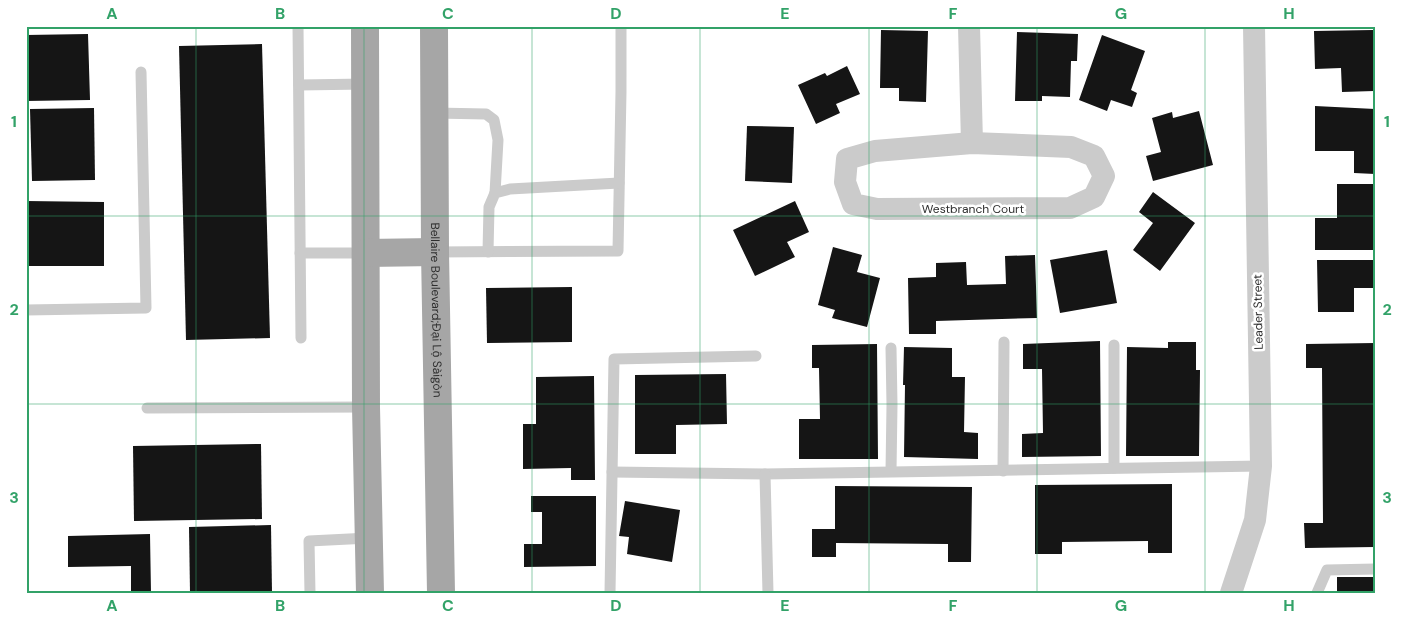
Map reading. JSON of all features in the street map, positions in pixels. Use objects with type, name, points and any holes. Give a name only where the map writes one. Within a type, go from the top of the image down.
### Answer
[{"type":"main road","points":[[365,26],[366,407],[370,593]]},
{"type":"main road","name":"Bellaire Boulevard;Đại Lộ Sàigòn","points":[[434,26],[435,252],[441,593]]},
{"type":"main road","points":[[366,253],[435,252]]},
{"type":"street","points":[[969,26],[972,143]]},
{"type":"street","name":"Leader Street","points":[[1230,593],[1254,520],[1261,466],[1254,26]]},
{"type":"street","name":"Westbranch Court","points":[[972,143],[1071,147],[1094,156],[1104,176],[1094,197],[1070,208],[878,209],[853,204],[845,182],[847,159],[875,150],[972,143]]},
{"type":"lane","points":[[298,26],[301,338]]},
{"type":"lane","points":[[435,252],[618,251],[621,92],[620,26]]},
{"type":"lane","points":[[26,310],[146,308],[141,72]]},
{"type":"lane","points":[[299,85],[366,84]]},
{"type":"lane","points":[[435,113],[486,114],[494,120],[498,140],[496,193],[489,207],[488,252]]},
{"type":"lane","points":[[496,193],[510,189],[620,184]]},
{"type":"lane","points":[[300,253],[366,253]]},
{"type":"lane","points":[[1003,471],[1004,342]]},
{"type":"lane","points":[[1114,345],[1114,468]]},
{"type":"lane","points":[[891,348],[891,471]]},
{"type":"lane","points":[[610,593],[614,359],[756,356]]},
{"type":"lane","points":[[146,408],[366,407]]},
{"type":"lane","points":[[612,472],[765,474],[1261,466]]},
{"type":"lane","points":[[765,474],[768,593]]},
{"type":"lane","points":[[310,593],[309,540],[369,538]]},
{"type":"lane","points":[[1317,593],[1327,570],[1375,569]]},
{"type":"building","points":[[881,30],[928,31],[926,102],[899,101],[899,88],[880,88]]},
{"type":"building","points":[[1373,30],[1374,91],[1342,92],[1341,68],[1315,69],[1314,31]]},
{"type":"building","points":[[1017,32],[1078,34],[1077,61],[1071,61],[1070,97],[1042,96],[1042,101],[1015,101]]},
{"type":"building","points":[[88,34],[90,100],[26,101],[26,35]]},
{"type":"building","points":[[1102,35],[1145,51],[1131,90],[1137,93],[1132,107],[1111,100],[1107,111],[1079,100]]},
{"type":"building","points":[[262,44],[270,338],[186,340],[179,46]]},
{"type":"building","points":[[847,66],[860,94],[836,104],[840,113],[816,124],[798,85],[825,73],[827,76]]},
{"type":"building","points":[[1315,106],[1375,109],[1375,174],[1354,173],[1354,151],[1315,151]]},
{"type":"building","points":[[94,108],[95,180],[32,181],[30,109]]},
{"type":"building","points":[[1199,111],[1213,165],[1153,181],[1146,156],[1161,152],[1152,118],[1172,112],[1173,118]]},
{"type":"building","points":[[747,126],[794,127],[792,183],[745,181]]},
{"type":"building","points":[[1337,184],[1375,184],[1375,250],[1315,250],[1315,218],[1337,218]]},
{"type":"building","points":[[1153,192],[1195,223],[1160,271],[1133,250],[1153,223],[1139,212]]},
{"type":"building","points":[[26,201],[104,202],[104,266],[26,266]]},
{"type":"building","points":[[795,201],[809,232],[787,242],[795,257],[755,276],[733,230]]},
{"type":"building","points":[[833,247],[862,255],[857,272],[880,278],[867,327],[832,318],[835,310],[818,305]]},
{"type":"building","points":[[1107,250],[1117,303],[1060,313],[1050,260]]},
{"type":"building","points":[[1035,255],[1037,318],[936,321],[936,334],[909,334],[908,278],[936,277],[936,263],[966,262],[967,285],[1006,284],[1005,256]]},
{"type":"building","points":[[1317,260],[1375,260],[1375,288],[1354,288],[1354,312],[1318,312]]},
{"type":"building","points":[[572,287],[572,342],[487,343],[486,288]]},
{"type":"building","points":[[1100,341],[1101,456],[1022,457],[1022,434],[1043,433],[1042,369],[1023,369],[1023,344]]},
{"type":"building","points":[[1168,342],[1196,342],[1196,370],[1200,370],[1199,456],[1126,456],[1127,347],[1168,348]]},
{"type":"building","points":[[1375,343],[1375,547],[1305,548],[1304,523],[1323,523],[1322,368],[1306,368],[1306,344]]},
{"type":"building","points":[[877,344],[878,459],[799,459],[799,419],[820,419],[819,368],[812,368],[812,345]]},
{"type":"building","points":[[904,347],[952,348],[952,377],[965,377],[964,432],[978,433],[978,459],[904,457]]},
{"type":"building","points":[[726,374],[727,424],[676,425],[676,454],[635,454],[635,375]]},
{"type":"building","points":[[594,376],[595,480],[571,480],[571,468],[523,469],[523,424],[536,424],[536,377]]},
{"type":"building","points":[[261,444],[262,519],[134,521],[133,446]]},
{"type":"building","points":[[1172,484],[1172,553],[1148,553],[1148,541],[1062,542],[1062,554],[1035,554],[1035,485]]},
{"type":"building","points":[[835,486],[972,487],[971,562],[948,562],[948,544],[836,543],[836,557],[812,557],[812,529],[835,529]]},
{"type":"building","points":[[531,496],[596,496],[596,566],[524,567],[524,544],[542,544],[542,512],[531,512]]},
{"type":"building","points":[[625,501],[680,510],[672,562],[627,554],[629,537],[619,536]]},
{"type":"building","points":[[271,525],[272,593],[190,593],[189,527]]},
{"type":"building","points":[[150,534],[151,593],[131,593],[131,566],[68,567],[68,536]]},
{"type":"building","points":[[1337,577],[1375,577],[1375,593],[1337,593]]}]
